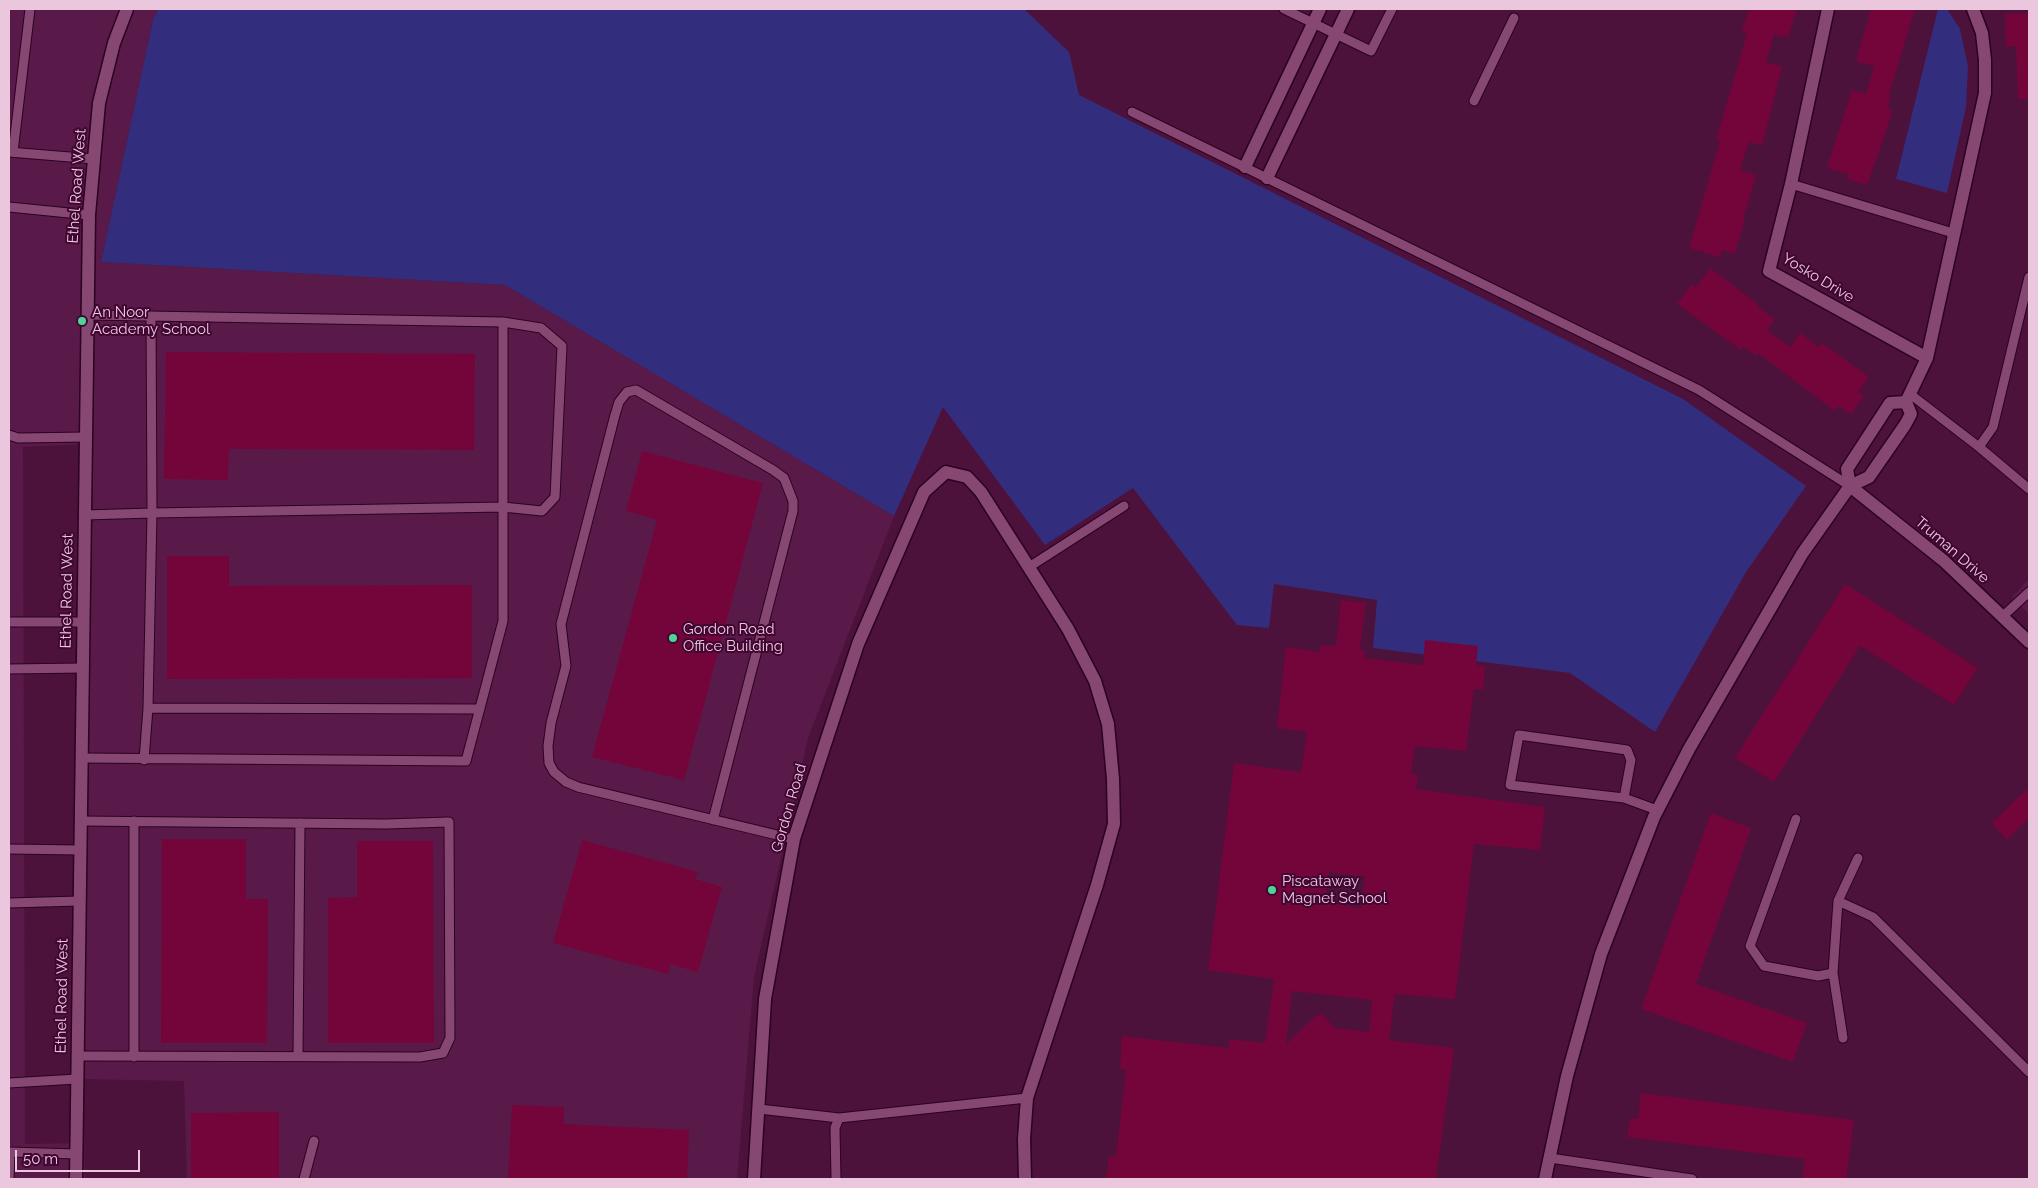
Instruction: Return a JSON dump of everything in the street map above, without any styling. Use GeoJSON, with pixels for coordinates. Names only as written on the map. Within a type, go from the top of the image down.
{"type":"FeatureCollection","features":[{"type":"Feature","properties":{"kind":"street","name":"Ethel Road West"},"geometry":{"type":"LineString","coordinates":[[76,1179],[89,215],[99,102],[114,43],[127,9]]}},
{"type":"Feature","properties":{"kind":"street"},"geometry":{"type":"LineString","coordinates":[[1245,167],[1320,9]]}},
{"type":"Feature","properties":{"kind":"street"},"geometry":{"type":"LineString","coordinates":[[1267,178],[1348,9]]}},
{"type":"Feature","properties":{"kind":"street","name":"Yosko Drive"},"geometry":{"type":"LineString","coordinates":[[1828,9],[1791,184],[1769,271],[1926,358]]}},
{"type":"Feature","properties":{"kind":"street"},"geometry":{"type":"LineString","coordinates":[[1545,1179],[1567,1076],[1601,954],[1658,810],[1689,749],[1802,554],[1850,486],[1869,477],[1911,414],[1908,398],[1926,358],[1952,234],[1985,93],[1985,60],[1982,33],[1973,9]]}},
{"type":"Feature","properties":{"kind":"street"},"geometry":{"type":"LineString","coordinates":[[1850,486],[1847,470],[1890,403],[1908,398]]}},
{"type":"Feature","properties":{"kind":"street","name":"Gordon Road"},"geometry":{"type":"LineString","coordinates":[[754,1179],[766,999],[794,839],[858,644],[924,492],[946,472],[967,477],[981,492],[1029,567]]}},
{"type":"Feature","properties":{"kind":"street","name":"Truman Drive"},"geometry":{"type":"LineString","coordinates":[[1850,486],[1944,561],[2029,642]]}},
{"type":"Feature","properties":{"kind":"street"},"geometry":{"type":"LineString","coordinates":[[1025,1179],[1024,1139],[1027,1098],[1114,824],[1113,779],[1108,724],[1095,681],[1068,629],[1029,567]]}},
{"type":"Feature","properties":{"kind":"lane"},"geometry":{"type":"LineString","coordinates":[[30,9],[11,152],[94,159]]}},
{"type":"Feature","properties":{"kind":"lane"},"geometry":{"type":"LineString","coordinates":[[1284,9],[1371,51],[1392,9]]}},
{"type":"Feature","properties":{"kind":"lane"},"geometry":{"type":"LineString","coordinates":[[1474,101],[1514,18]]}},
{"type":"Feature","properties":{"kind":"lane"},"geometry":{"type":"LineString","coordinates":[[1132,112],[1699,390],[1850,486]]}},
{"type":"Feature","properties":{"kind":"lane"},"geometry":{"type":"LineString","coordinates":[[1791,184],[1952,234]]}},
{"type":"Feature","properties":{"kind":"lane"},"geometry":{"type":"LineString","coordinates":[[9,207],[89,215]]}},
{"type":"Feature","properties":{"kind":"lane"},"geometry":{"type":"LineString","coordinates":[[1979,447],[1994,427],[2029,277]]}},
{"type":"Feature","properties":{"kind":"lane"},"geometry":{"type":"LineString","coordinates":[[2020,316],[2029,307]]}},
{"type":"Feature","properties":{"kind":"lane"},"geometry":{"type":"LineString","coordinates":[[85,515],[503,507],[542,511],[556,497],[562,346],[541,328],[503,322],[88,316]]}},
{"type":"Feature","properties":{"kind":"lane"},"geometry":{"type":"LineString","coordinates":[[144,760],[148,708],[152,513],[151,316]]}},
{"type":"Feature","properties":{"kind":"lane"},"geometry":{"type":"LineString","coordinates":[[81,758],[144,760],[466,761],[503,620],[503,322]]}},
{"type":"Feature","properties":{"kind":"lane"},"geometry":{"type":"LineString","coordinates":[[713,820],[793,511],[793,501],[784,478],[774,470],[636,390],[627,392],[619,402],[614,415],[561,624],[566,666],[551,723],[548,746],[549,763],[554,772],[566,782],[578,787],[713,820],[794,839]]}},
{"type":"Feature","properties":{"kind":"lane"},"geometry":{"type":"LineString","coordinates":[[1908,398],[1979,447],[2029,489]]}},
{"type":"Feature","properties":{"kind":"lane"},"geometry":{"type":"LineString","coordinates":[[9,435],[18,438],[86,437]]}},
{"type":"Feature","properties":{"kind":"lane"},"geometry":{"type":"LineString","coordinates":[[1029,567],[1124,506]]}},
{"type":"Feature","properties":{"kind":"lane"},"geometry":{"type":"LineString","coordinates":[[2002,617],[2029,592]]}},
{"type":"Feature","properties":{"kind":"lane"},"geometry":{"type":"LineString","coordinates":[[9,622],[83,622]]}},
{"type":"Feature","properties":{"kind":"lane"},"geometry":{"type":"LineString","coordinates":[[9,669],[82,668]]}},
{"type":"Feature","properties":{"kind":"lane"},"geometry":{"type":"LineString","coordinates":[[148,708],[480,709]]}},
{"type":"Feature","properties":{"kind":"lane"},"geometry":{"type":"LineString","coordinates":[[1624,798],[1631,760],[1627,750],[1519,735],[1510,785],[1624,798],[1658,810]]}},
{"type":"Feature","properties":{"kind":"lane"},"geometry":{"type":"LineString","coordinates":[[1796,819],[1750,946],[1764,966],[1818,976],[1834,973]]}},
{"type":"Feature","properties":{"kind":"lane"},"geometry":{"type":"LineString","coordinates":[[77,1056],[428,1057],[443,1053],[450,1038],[449,822],[80,821]]}},
{"type":"Feature","properties":{"kind":"lane"},"geometry":{"type":"LineString","coordinates":[[134,821],[134,1057]]}},
{"type":"Feature","properties":{"kind":"lane"},"geometry":{"type":"LineString","coordinates":[[298,1056],[300,823]]}},
{"type":"Feature","properties":{"kind":"lane"},"geometry":{"type":"LineString","coordinates":[[9,849],[80,850]]}},
{"type":"Feature","properties":{"kind":"lane"},"geometry":{"type":"LineString","coordinates":[[1843,1038],[1834,973],[1838,901],[1858,858]]}},
{"type":"Feature","properties":{"kind":"lane"},"geometry":{"type":"LineString","coordinates":[[9,903],[79,901]]}},
{"type":"Feature","properties":{"kind":"lane"},"geometry":{"type":"LineString","coordinates":[[1838,901],[1873,917],[2029,1072]]}},
{"type":"Feature","properties":{"kind":"lane"},"geometry":{"type":"LineString","coordinates":[[9,1083],[77,1078]]}},
{"type":"Feature","properties":{"kind":"lane"},"geometry":{"type":"LineString","coordinates":[[759,1109],[839,1118],[1027,1098]]}},
{"type":"Feature","properties":{"kind":"lane"},"geometry":{"type":"LineString","coordinates":[[836,1179],[835,1128],[839,1118]]}},
{"type":"Feature","properties":{"kind":"lane"},"geometry":{"type":"LineString","coordinates":[[304,1179],[314,1141]]}},
{"type":"Feature","properties":{"kind":"lane"},"geometry":{"type":"LineString","coordinates":[[10,1179],[10,1152],[76,1154]]}},
{"type":"Feature","properties":{"kind":"lane"},"geometry":{"type":"LineString","coordinates":[[1550,1158],[1661,1177],[1692,1179]]}},
{"type":"Feature","properties":{"kind":"shaded area"},"geometry":{"type":"Polygon","coordinates":[[[9,9],[158,9],[153,20],[101,262],[505,285],[894,516],[808,738],[754,977],[737,1179],[187,1179],[184,1081],[84,1079],[85,444],[23,447],[25,1144],[84,1143],[85,1179],[9,1179],[9,9]]]}},
{"type":"Feature","properties":{"kind":"shaded area"},"geometry":{"type":"Polygon","coordinates":[[[158,9],[1024,9],[1069,52],[1079,95],[1683,399],[1806,486],[1746,572],[1655,732],[1570,673],[1373,648],[1377,600],[1274,584],[1269,628],[1237,625],[1133,488],[1045,545],[943,407],[894,516],[505,285],[101,262],[153,20],[158,9]]]}},
{"type":"Feature","properties":{"kind":"shaded area"},"geometry":{"type":"Polygon","coordinates":[[[1938,9],[1947,9],[1960,29],[1968,66],[1966,107],[1947,193],[1896,179],[1938,9]]]}},
{"type":"Feature","properties":{"kind":"shaded area"},"geometry":{"type":"Polygon","coordinates":[[[2029,579],[2029,614],[2012,597],[2029,579]]]}},
{"type":"Feature","properties":{"kind":"building"},"geometry":{"type":"Polygon","coordinates":[[[1749,9],[1797,9],[1788,38],[1774,34],[1766,62],[1782,67],[1762,146],[1749,142],[1740,170],[1756,175],[1735,254],[1722,250],[1720,257],[1689,248],[1720,141],[1716,140],[1747,34],[1742,32],[1749,9]]]}},
{"type":"Feature","properties":{"kind":"building"},"geometry":{"type":"Polygon","coordinates":[[[1871,9],[1915,9],[1889,94],[1891,95],[1887,109],[1892,110],[1888,126],[1867,185],[1847,179],[1848,174],[1827,168],[1852,90],[1866,94],[1874,66],[1856,61],[1871,9]]]}},
{"type":"Feature","properties":{"kind":"building"},"geometry":{"type":"Polygon","coordinates":[[[2029,13],[2029,99],[2018,99],[2016,46],[2006,47],[2005,14],[2029,13]]]}},
{"type":"Feature","properties":{"kind":"building"},"geometry":{"type":"Polygon","coordinates":[[[1710,268],[1775,319],[1767,330],[1790,347],[1800,333],[1819,347],[1822,343],[1869,377],[1858,392],[1864,396],[1851,414],[1839,406],[1835,411],[1758,353],[1756,356],[1743,346],[1741,350],[1677,304],[1692,284],[1696,287],[1710,268]]]}},
{"type":"Feature","properties":{"kind":"building"},"geometry":{"type":"Polygon","coordinates":[[[166,352],[475,354],[474,450],[229,449],[228,480],[164,479],[166,352]]]}},
{"type":"Feature","properties":{"kind":"building","name":"Gordon Road Office Building"},"geometry":{"type":"Polygon","coordinates":[[[642,451],[763,483],[684,780],[592,757],[657,520],[626,511],[642,451]]]}},
{"type":"Feature","properties":{"kind":"building"},"geometry":{"type":"Polygon","coordinates":[[[167,556],[229,556],[229,586],[472,585],[472,678],[167,679],[167,556]]]}},
{"type":"Feature","properties":{"kind":"building"},"geometry":{"type":"Polygon","coordinates":[[[1845,584],[1978,668],[1954,705],[1860,646],[1774,782],[1735,758],[1845,584]]]}},
{"type":"Feature","properties":{"kind":"building","name":"Piscataway Magnet School"},"geometry":{"type":"Polygon","coordinates":[[[1341,600],[1366,603],[1360,649],[1365,651],[1364,658],[1423,665],[1425,640],[1478,646],[1476,665],[1485,667],[1483,690],[1474,689],[1466,751],[1415,746],[1411,773],[1418,775],[1416,789],[1545,807],[1540,850],[1474,844],[1455,999],[1395,994],[1389,1040],[1454,1048],[1436,1179],[1106,1179],[1109,1156],[1116,1157],[1126,1069],[1120,1069],[1122,1036],[1229,1048],[1229,1039],[1265,1043],[1274,979],[1208,970],[1234,763],[1301,772],[1307,732],[1277,728],[1286,647],[1320,652],[1321,645],[1336,646],[1341,600]],[[1329,872],[1325,902],[1361,908],[1365,877],[1329,872]],[[1292,991],[1286,1045],[1314,1017],[1322,1014],[1335,1028],[1369,1032],[1372,1000],[1292,991]]]}},
{"type":"Feature","properties":{"kind":"building"},"geometry":{"type":"Polygon","coordinates":[[[2029,787],[2029,818],[2007,840],[1992,823],[2029,787]]]}},
{"type":"Feature","properties":{"kind":"building"},"geometry":{"type":"Polygon","coordinates":[[[1711,813],[1751,828],[1696,984],[1807,1023],[1793,1062],[1641,1009],[1711,813]]]}},
{"type":"Feature","properties":{"kind":"building"},"geometry":{"type":"Polygon","coordinates":[[[162,839],[246,839],[246,899],[268,899],[267,1043],[161,1043],[162,839]]]}},
{"type":"Feature","properties":{"kind":"building"},"geometry":{"type":"Polygon","coordinates":[[[582,840],[698,872],[695,879],[722,887],[698,972],[670,964],[668,974],[553,943],[582,840]]]}},
{"type":"Feature","properties":{"kind":"building"},"geometry":{"type":"Polygon","coordinates":[[[357,841],[433,841],[434,1043],[328,1043],[328,898],[357,897],[357,841]]]}},
{"type":"Feature","properties":{"kind":"building"},"geometry":{"type":"Polygon","coordinates":[[[1641,1093],[1854,1120],[1846,1179],[1802,1179],[1805,1159],[1627,1137],[1630,1118],[1638,1119],[1641,1093]]]}},
{"type":"Feature","properties":{"kind":"building"},"geometry":{"type":"Polygon","coordinates":[[[512,1105],[564,1107],[564,1124],[689,1130],[687,1179],[508,1179],[512,1105]]]}},
{"type":"Feature","properties":{"kind":"building"},"geometry":{"type":"Polygon","coordinates":[[[279,1112],[279,1179],[191,1179],[191,1113],[279,1112]]]}},
{"type":"Feature","properties":{"kind":"place","name":"An Noor Academy School"},"geometry":{"type":"Point","coordinates":[82,321]}},
{"type":"Feature","properties":{"kind":"place","name":"Gordon Road Office Building"},"geometry":{"type":"Point","coordinates":[673,638]}},
{"type":"Feature","properties":{"kind":"place","name":"Piscataway Magnet School"},"geometry":{"type":"Point","coordinates":[1272,890]}}]}
